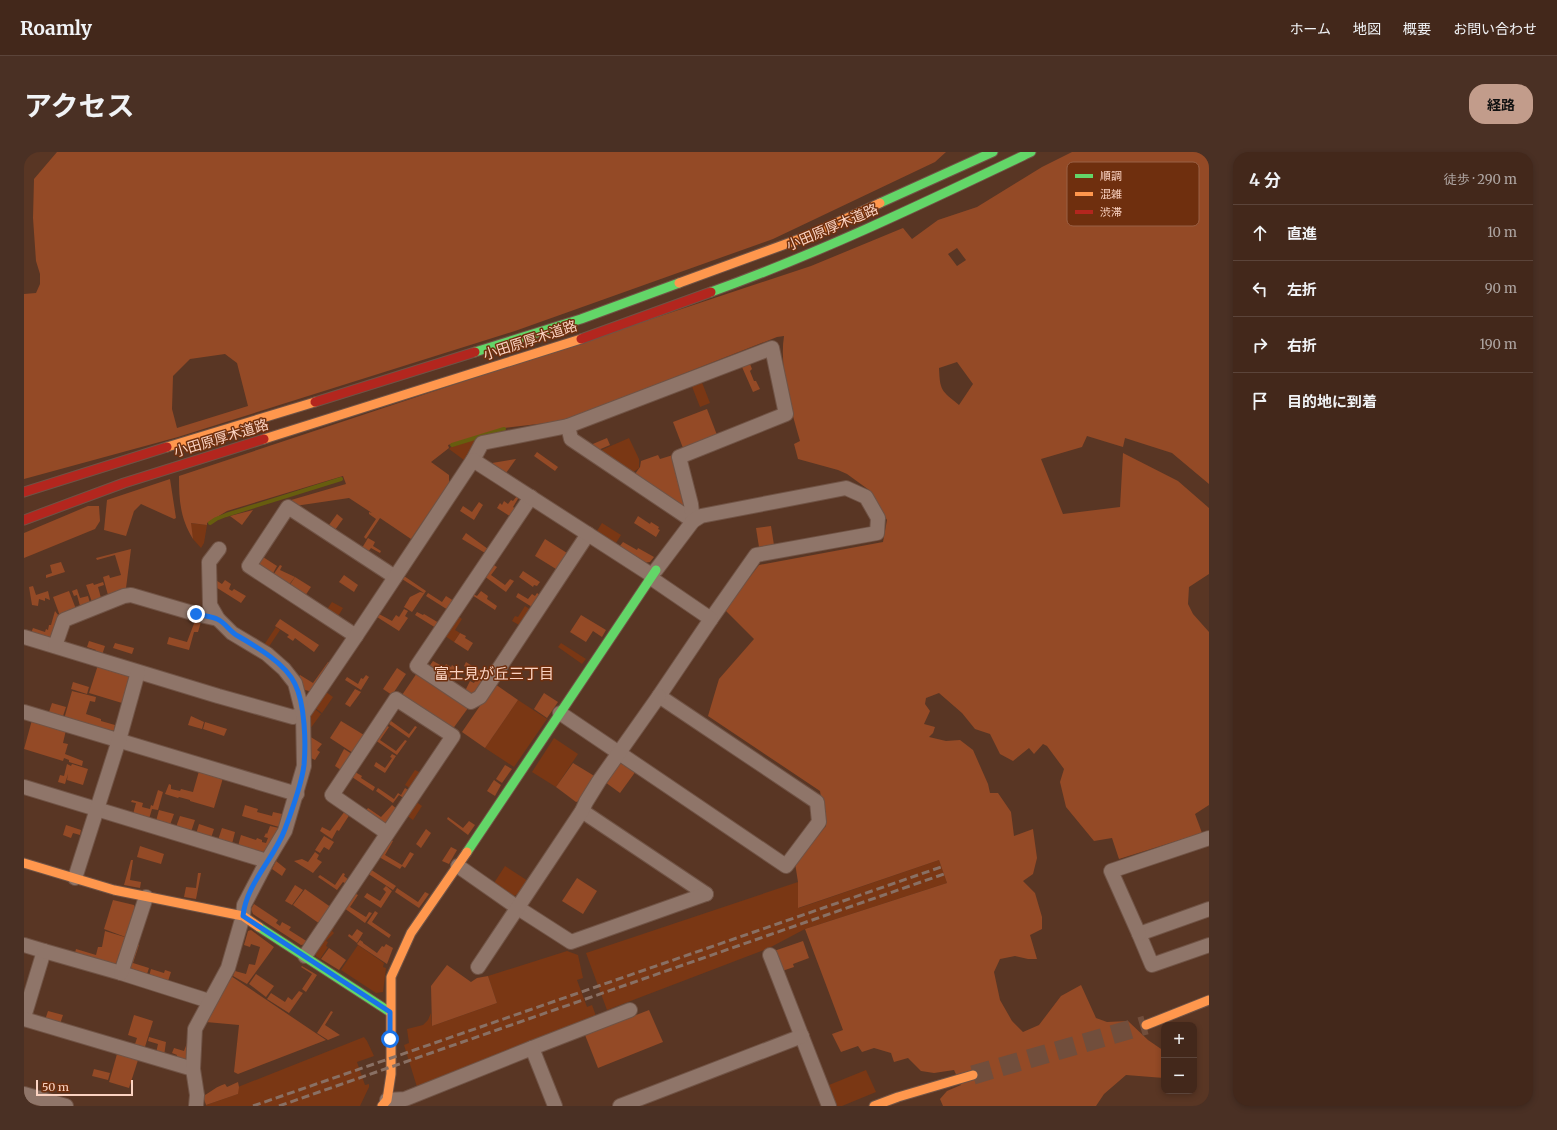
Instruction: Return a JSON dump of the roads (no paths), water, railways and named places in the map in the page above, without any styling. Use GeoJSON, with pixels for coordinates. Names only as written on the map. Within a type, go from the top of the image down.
{"type":"FeatureCollection","features":[{"type":"Feature","properties":{"kind":"main road","name":"小田原厚木道路"},"geometry":{"type":"LineString","coordinates":[[24,492],[581,319],[805,237],[982,158],[992,152]]}},
{"type":"Feature","properties":{"kind":"main road","name":"小田原厚木道路"},"geometry":{"type":"LineString","coordinates":[[24,520],[124,483],[567,344],[750,278],[913,208],[1031,152]]}},
{"type":"Feature","properties":{"kind":"main road"},"geometry":{"type":"LineString","coordinates":[[384,1103],[391,1074],[391,977],[411,933],[458,866],[653,575]]}},
{"type":"Feature","properties":{"kind":"main road"},"geometry":{"type":"LineString","coordinates":[[24,863],[114,890],[243,916],[390,1012]]}},
{"type":"Feature","properties":{"kind":"main road"},"geometry":{"type":"LineString","coordinates":[[1146,1025],[1209,1000]]}},
{"type":"Feature","properties":{"kind":"main road"},"geometry":{"type":"LineString","coordinates":[[874,1106],[900,1101],[973,1075]]}},
{"type":"Feature","properties":{"kind":"street"},"geometry":{"type":"LineString","coordinates":[[24,637],[293,717],[303,714],[473,460],[482,443],[568,426],[772,348],[786,414],[679,457],[691,504],[693,521]]}},
{"type":"Feature","properties":{"kind":"street"},"geometry":{"type":"LineString","coordinates":[[568,426],[571,439],[693,521]]}},
{"type":"Feature","properties":{"kind":"street"},"geometry":{"type":"LineString","coordinates":[[473,460],[653,575],[711,619]]}},
{"type":"Feature","properties":{"kind":"street"},"geometry":{"type":"LineString","coordinates":[[478,967],[582,811],[586,802],[756,555],[877,533],[878,518],[866,497],[846,488],[702,516],[693,521],[653,575]]}},
{"type":"Feature","properties":{"kind":"street"},"geometry":{"type":"LineString","coordinates":[[531,498],[417,666],[471,702],[480,697],[588,534]]}},
{"type":"Feature","properties":{"kind":"street"},"geometry":{"type":"LineString","coordinates":[[356,636],[249,566],[288,507],[395,577]]}},
{"type":"Feature","properties":{"kind":"street"},"geometry":{"type":"LineString","coordinates":[[196,1106],[197,1095],[193,1069],[194,1032],[228,968],[243,916],[244,905],[267,861],[285,831],[304,766],[303,714],[295,683],[284,669],[268,654],[232,633],[218,619],[210,605],[209,562],[219,549]]}},
{"type":"Feature","properties":{"kind":"street"},"geometry":{"type":"LineString","coordinates":[[56,646],[64,620],[124,596],[131,595],[218,619]]}},
{"type":"Feature","properties":{"kind":"street"},"geometry":{"type":"LineString","coordinates":[[75,878],[119,740],[138,672]]}},
{"type":"Feature","properties":{"kind":"street"},"geometry":{"type":"LineString","coordinates":[[560,713],[786,866],[819,822],[816,802],[659,696]]}},
{"type":"Feature","properties":{"kind":"street"},"geometry":{"type":"LineString","coordinates":[[305,956],[453,736],[396,699],[332,795],[387,833]]}},
{"type":"Feature","properties":{"kind":"street"},"geometry":{"type":"LineString","coordinates":[[24,712],[296,794]]}},
{"type":"Feature","properties":{"kind":"street"},"geometry":{"type":"LineString","coordinates":[[24,787],[267,861]]}},
{"type":"Feature","properties":{"kind":"street"},"geometry":{"type":"LineString","coordinates":[[458,866],[518,908],[571,942],[706,894],[582,811]]}},
{"type":"Feature","properties":{"kind":"street"},"geometry":{"type":"LineString","coordinates":[[1209,838],[1111,871],[1152,966],[1209,945]]}},
{"type":"Feature","properties":{"kind":"street"},"geometry":{"type":"LineString","coordinates":[[121,973],[146,897]]}},
{"type":"Feature","properties":{"kind":"street"},"geometry":{"type":"LineString","coordinates":[[1139,934],[1209,909]]}},
{"type":"Feature","properties":{"kind":"street"},"geometry":{"type":"LineString","coordinates":[[24,945],[210,1000]]}},
{"type":"Feature","properties":{"kind":"street"},"geometry":{"type":"LineString","coordinates":[[44,951],[24,1018],[193,1069]]}},
{"type":"Feature","properties":{"kind":"street"},"geometry":{"type":"LineString","coordinates":[[770,955],[829,1106]]}},
{"type":"Feature","properties":{"kind":"street"},"geometry":{"type":"LineString","coordinates":[[384,1103],[405,1099],[630,1010]]}},
{"type":"Feature","properties":{"kind":"street"},"geometry":{"type":"LineString","coordinates":[[620,1106],[802,1036]]}},
{"type":"Feature","properties":{"kind":"street"},"geometry":{"type":"LineString","coordinates":[[532,1048],[555,1106]]}},
{"type":"Feature","properties":{"kind":"street"},"geometry":{"type":"LineString","coordinates":[[24,1094],[66,1106]]}},
{"type":"Feature","properties":{"kind":"waterway"},"geometry":{"type":"LineString","coordinates":[[452,445],[504,429]]}},
{"type":"Feature","properties":{"kind":"waterway"},"geometry":{"type":"LineString","coordinates":[[210,523],[226,515],[341,479]]}},
{"type":"Feature","properties":{"kind":"tunnel"},"geometry":{"type":"LineString","coordinates":[[973,1075],[1146,1025]]}},
{"type":"Feature","properties":{"kind":"railway"},"geometry":{"type":"LineString","coordinates":[[253,1106],[941,867]]}},
{"type":"Feature","properties":{"kind":"railway"},"geometry":{"type":"LineString","coordinates":[[279,1106],[944,874]]}},
{"type":"Feature","properties":{"kind":"district","name":"富士見が丘三丁目"},"geometry":{"type":"Point","coordinates":[494,674]}}]}
